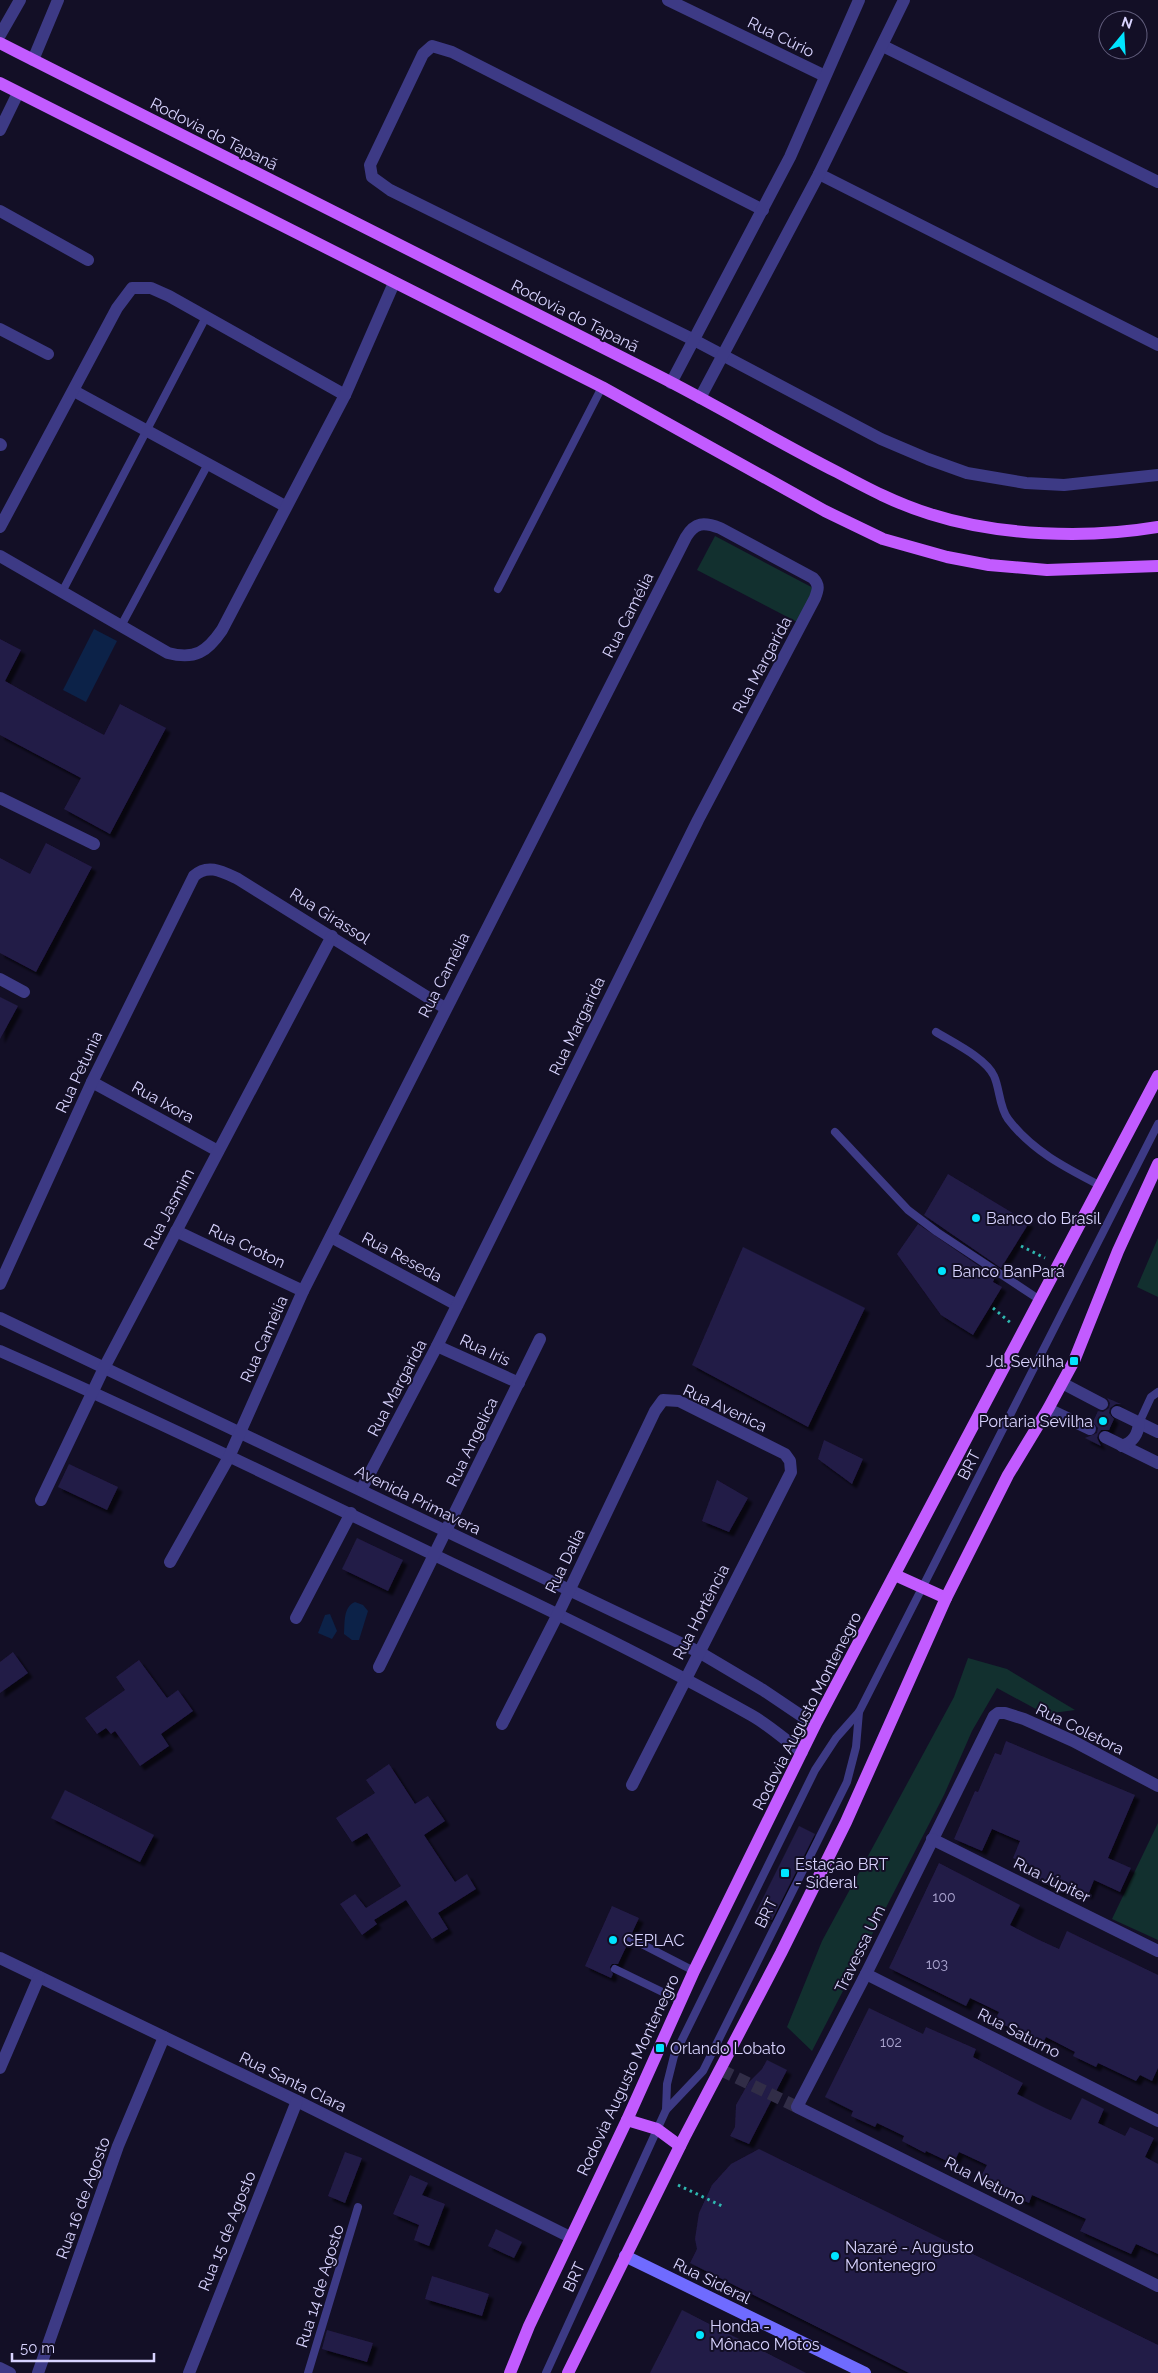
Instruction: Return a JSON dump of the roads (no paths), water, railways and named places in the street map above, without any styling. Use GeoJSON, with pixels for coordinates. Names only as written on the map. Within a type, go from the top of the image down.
{"type":"FeatureCollection","features":[{"type":"Feature","properties":{"kind":"main road","name":"Rodovia do Tapanã"},"geometry":{"type":"LineString","coordinates":[[0,42],[671,383],[875,492],[906,506],[934,516],[987,527],[1071,535],[1132,532],[1158,527]]}},
{"type":"Feature","properties":{"kind":"main road"},"geometry":{"type":"LineString","coordinates":[[0,83],[602,388],[826,511],[883,539],[947,557],[998,566],[1047,570],[1158,566]]}},
{"type":"Feature","properties":{"kind":"main road","name":"Rodovia Augusto Montenegro"},"geometry":{"type":"LineString","coordinates":[[510,2373],[529,2326],[627,2120],[694,1972],[815,1725],[1021,1332],[1059,1265],[1158,1076]]}},
{"type":"Feature","properties":{"kind":"main road"},"geometry":{"type":"LineString","coordinates":[[568,2373],[680,2146],[781,1953],[846,1822],[946,1598],[1008,1475],[1048,1409],[1074,1361],[1118,1251],[1158,1164]]}},
{"type":"Feature","properties":{"kind":"main road"},"geometry":{"type":"LineString","coordinates":[[895,1575],[946,1598]]}},
{"type":"Feature","properties":{"kind":"main road"},"geometry":{"type":"LineString","coordinates":[[627,2120],[657,2129],[680,2146]]}},
{"type":"Feature","properties":{"kind":"main road","name":"Rua Sideral"},"geometry":{"type":"LineString","coordinates":[[626,2256],[865,2373]]}},
{"type":"Feature","properties":{"kind":"street"},"geometry":{"type":"LineString","coordinates":[[0,35],[20,0]]}},
{"type":"Feature","properties":{"kind":"street"},"geometry":{"type":"LineString","coordinates":[[33,60],[58,0]]}},
{"type":"Feature","properties":{"kind":"street","name":"Rua Cúrio"},"geometry":{"type":"LineString","coordinates":[[668,0],[825,76]]}},
{"type":"Feature","properties":{"kind":"street"},"geometry":{"type":"LineString","coordinates":[[671,383],[764,210],[859,0]]}},
{"type":"Feature","properties":{"kind":"street"},"geometry":{"type":"LineString","coordinates":[[700,398],[819,174],[904,0]]}},
{"type":"Feature","properties":{"kind":"street"},"geometry":{"type":"LineString","coordinates":[[764,210],[452,52],[432,46],[423,54],[372,157],[369,171],[372,177],[399,194],[722,354],[881,439],[967,473],[999,480],[1064,484],[1158,475]]}},
{"type":"Feature","properties":{"kind":"street"},"geometry":{"type":"LineString","coordinates":[[883,46],[1158,182]]}},
{"type":"Feature","properties":{"kind":"street"},"geometry":{"type":"LineString","coordinates":[[0,130],[18,93]]}},
{"type":"Feature","properties":{"kind":"street"},"geometry":{"type":"LineString","coordinates":[[819,174],[1158,345]]}},
{"type":"Feature","properties":{"kind":"street"},"geometry":{"type":"LineString","coordinates":[[0,212],[88,260]]}},
{"type":"Feature","properties":{"kind":"street"},"geometry":{"type":"LineString","coordinates":[[0,556],[168,654],[192,656],[207,649],[222,630],[285,506],[345,395],[394,283]]}},
{"type":"Feature","properties":{"kind":"street"},"geometry":{"type":"LineString","coordinates":[[0,527],[117,308],[132,288],[151,288],[345,395]]}},
{"type":"Feature","properties":{"kind":"street"},"geometry":{"type":"LineString","coordinates":[[0,329],[48,354]]}},
{"type":"Feature","properties":{"kind":"street"},"geometry":{"type":"LineString","coordinates":[[74,391],[285,506]]}},
{"type":"Feature","properties":{"kind":"street","name":"Rua Camélia"},"geometry":{"type":"LineString","coordinates":[[170,1562],[241,1434],[303,1290],[445,1008],[693,527],[707,523],[720,528],[813,578]]}},
{"type":"Feature","properties":{"kind":"street","name":"Rua Margarida"},"geometry":{"type":"LineString","coordinates":[[361,1490],[458,1305],[698,820],[809,612],[818,589],[817,582],[813,578]]}},
{"type":"Feature","properties":{"kind":"street"},"geometry":{"type":"LineString","coordinates":[[0,798],[94,844]]}},
{"type":"Feature","properties":{"kind":"street","name":"Rua Girassol"},"geometry":{"type":"LineString","coordinates":[[194,876],[204,869],[224,872],[238,879],[445,1008]]}},
{"type":"Feature","properties":{"kind":"street","name":"Rua Petunia"},"geometry":{"type":"LineString","coordinates":[[2,1276],[92,1082],[194,876]]}},
{"type":"Feature","properties":{"kind":"street","name":"Rua Jasmim"},"geometry":{"type":"LineString","coordinates":[[41,1500],[104,1368],[332,936]]}},
{"type":"Feature","properties":{"kind":"street"},"geometry":{"type":"LineString","coordinates":[[0,979],[24,992]]}},
{"type":"Feature","properties":{"kind":"street","name":"Rua Ixora"},"geometry":{"type":"LineString","coordinates":[[92,1082],[218,1152]]}},
{"type":"Feature","properties":{"kind":"street","name":"Rua Croton"},"geometry":{"type":"LineString","coordinates":[[176,1231],[303,1290]]}},
{"type":"Feature","properties":{"kind":"street","name":"Rua Reseda"},"geometry":{"type":"LineString","coordinates":[[330,1237],[458,1305]]}},
{"type":"Feature","properties":{"kind":"street","name":"Avenida Primavera"},"geometry":{"type":"LineString","coordinates":[[0,1318],[699,1652],[763,1690],[815,1725]]}},
{"type":"Feature","properties":{"kind":"street","name":"Rua Angelica"},"geometry":{"type":"LineString","coordinates":[[379,1667],[540,1339]]}},
{"type":"Feature","properties":{"kind":"street","name":"Rua Iris"},"geometry":{"type":"LineString","coordinates":[[437,1346],[519,1383]]}},
{"type":"Feature","properties":{"kind":"street"},"geometry":{"type":"LineString","coordinates":[[0,1352],[93,1393],[351,1513],[558,1614],[750,1714],[802,1752]]}},
{"type":"Feature","properties":{"kind":"street"},"geometry":{"type":"LineString","coordinates":[[1062,1383],[1102,1404]]}},
{"type":"Feature","properties":{"kind":"street","name":"Rua Avenica"},"geometry":{"type":"LineString","coordinates":[[655,1411],[663,1400],[679,1401],[785,1454]]}},
{"type":"Feature","properties":{"kind":"street"},"geometry":{"type":"LineString","coordinates":[[1048,1409],[1090,1429]]}},
{"type":"Feature","properties":{"kind":"street","name":"Rua Dalia"},"geometry":{"type":"LineString","coordinates":[[502,1724],[558,1614],[655,1411]]}},
{"type":"Feature","properties":{"kind":"street"},"geometry":{"type":"LineString","coordinates":[[1117,1412],[1158,1432]]}},
{"type":"Feature","properties":{"kind":"street"},"geometry":{"type":"LineString","coordinates":[[1122,1446],[1131,1442],[1138,1431],[1139,1422]]}},
{"type":"Feature","properties":{"kind":"street"},"geometry":{"type":"LineString","coordinates":[[1105,1437],[1158,1463]]}},
{"type":"Feature","properties":{"kind":"street","name":"Rua Hortência"},"geometry":{"type":"LineString","coordinates":[[632,1785],[791,1472],[790,1461],[785,1454]]}},
{"type":"Feature","properties":{"kind":"street"},"geometry":{"type":"LineString","coordinates":[[296,1618],[351,1513]]}},
{"type":"Feature","properties":{"kind":"street","name":"Rua Coletora"},"geometry":{"type":"LineString","coordinates":[[990,1723],[998,1713],[1005,1713],[1024,1719],[1073,1741],[1158,1786]]}},
{"type":"Feature","properties":{"kind":"street","name":"Travessa Um"},"geometry":{"type":"LineString","coordinates":[[797,2107],[866,1974],[990,1723]]}},
{"type":"Feature","properties":{"kind":"street","name":"Rua Júpiter"},"geometry":{"type":"LineString","coordinates":[[932,1839],[1158,1951]]}},
{"type":"Feature","properties":{"kind":"street","name":"Rua Santa Clara"},"geometry":{"type":"LineString","coordinates":[[0,1958],[296,2101],[570,2237]]}},
{"type":"Feature","properties":{"kind":"street","name":"Rua Saturno"},"geometry":{"type":"LineString","coordinates":[[866,1974],[1158,2122]]}},
{"type":"Feature","properties":{"kind":"street"},"geometry":{"type":"LineString","coordinates":[[0,2068],[39,1977]]}},
{"type":"Feature","properties":{"kind":"street","name":"Rua 16 de Agosto"},"geometry":{"type":"LineString","coordinates":[[38,2373],[118,2146],[164,2037]]}},
{"type":"Feature","properties":{"kind":"street","name":"Rua 15 de Agosto"},"geometry":{"type":"LineString","coordinates":[[188,2373],[296,2101]]}},
{"type":"Feature","properties":{"kind":"street","name":"Rua Netuno"},"geometry":{"type":"LineString","coordinates":[[797,2107],[1158,2286]]}},
{"type":"Feature","properties":{"kind":"street"},"geometry":{"type":"LineString","coordinates":[[0,2368],[10,2373]]}},
{"type":"Feature","properties":{"kind":"lane"},"geometry":{"type":"LineString","coordinates":[[62,592],[206,317]]}},
{"type":"Feature","properties":{"kind":"lane"},"geometry":{"type":"LineString","coordinates":[[498,588],[602,388]]}},
{"type":"Feature","properties":{"kind":"lane"},"geometry":{"type":"LineString","coordinates":[[120,626],[208,464]]}},
{"type":"Feature","properties":{"kind":"lane"},"geometry":{"type":"LineString","coordinates":[[936,1032],[981,1060],[994,1074],[1006,1117],[1022,1136],[1057,1163],[1101,1186]]}},
{"type":"Feature","properties":{"kind":"lane","name":"BRT"},"geometry":{"type":"LineString","coordinates":[[666,2110],[667,2084],[674,2056],[814,1770],[836,1738],[859,1712],[1158,1124]]}},
{"type":"Feature","properties":{"kind":"lane"},"geometry":{"type":"LineString","coordinates":[[835,1132],[908,1210],[937,1232],[1040,1300]]}},
{"type":"Feature","properties":{"kind":"lane"},"geometry":{"type":"LineString","coordinates":[[1139,1422],[1151,1397],[1158,1392]]}},
{"type":"Feature","properties":{"kind":"lane","name":"BRT"},"geometry":{"type":"LineString","coordinates":[[546,2373],[666,2110],[703,2071],[847,1782],[856,1747],[859,1712]]}},
{"type":"Feature","properties":{"kind":"lane"},"geometry":{"type":"LineString","coordinates":[[630,1938],[694,1972]]}},
{"type":"Feature","properties":{"kind":"lane"},"geometry":{"type":"LineString","coordinates":[[615,1969],[681,2001]]}},
{"type":"Feature","properties":{"kind":"lane","name":"Rua 14 de Agosto"},"geometry":{"type":"LineString","coordinates":[[308,2373],[358,2207]]}},
{"type":"Feature","properties":{"kind":"water"},"geometry":{"type":"Polygon","coordinates":[[[94,629],[117,641],[86,702],[63,690],[94,629]]]}},
{"type":"Feature","properties":{"kind":"water"},"geometry":{"type":"Polygon","coordinates":[[[355,1602],[363,1605],[368,1611],[359,1640],[352,1640],[344,1634],[348,1607],[355,1602]]]}},
{"type":"Feature","properties":{"kind":"water"},"geometry":{"type":"Polygon","coordinates":[[[330,1614],[337,1631],[332,1639],[318,1633],[325,1615],[330,1614]]]}},
{"type":"Feature","properties":{"kind":"tunnel"},"geometry":{"type":"LineString","coordinates":[[721,2070],[797,2107]]}},
{"type":"Feature","properties":{"kind":"place","name":"Banco do Brasil"},"geometry":{"type":"Point","coordinates":[976,1218]}},
{"type":"Feature","properties":{"kind":"place","name":"Banco BanPará"},"geometry":{"type":"Point","coordinates":[942,1271]}},
{"type":"Feature","properties":{"kind":"place","name":"Jd. Sevilha"},"geometry":{"type":"Point","coordinates":[1074,1361]}},
{"type":"Feature","properties":{"kind":"place","name":"Portaria Sevilha"},"geometry":{"type":"Point","coordinates":[1103,1421]}},
{"type":"Feature","properties":{"kind":"place","name":"Estação BRT - Sideral"},"geometry":{"type":"Point","coordinates":[785,1873]}},
{"type":"Feature","properties":{"kind":"place","name":"CEPLAC"},"geometry":{"type":"Point","coordinates":[613,1940]}},
{"type":"Feature","properties":{"kind":"place","name":"Orlando Lobato"},"geometry":{"type":"Point","coordinates":[660,2048]}},
{"type":"Feature","properties":{"kind":"place","name":"Nazaré - Augusto Montenegro"},"geometry":{"type":"Point","coordinates":[835,2256]}},
{"type":"Feature","properties":{"kind":"place","name":"Honda - Mônaco Motos"},"geometry":{"type":"Point","coordinates":[700,2335]}}]}
